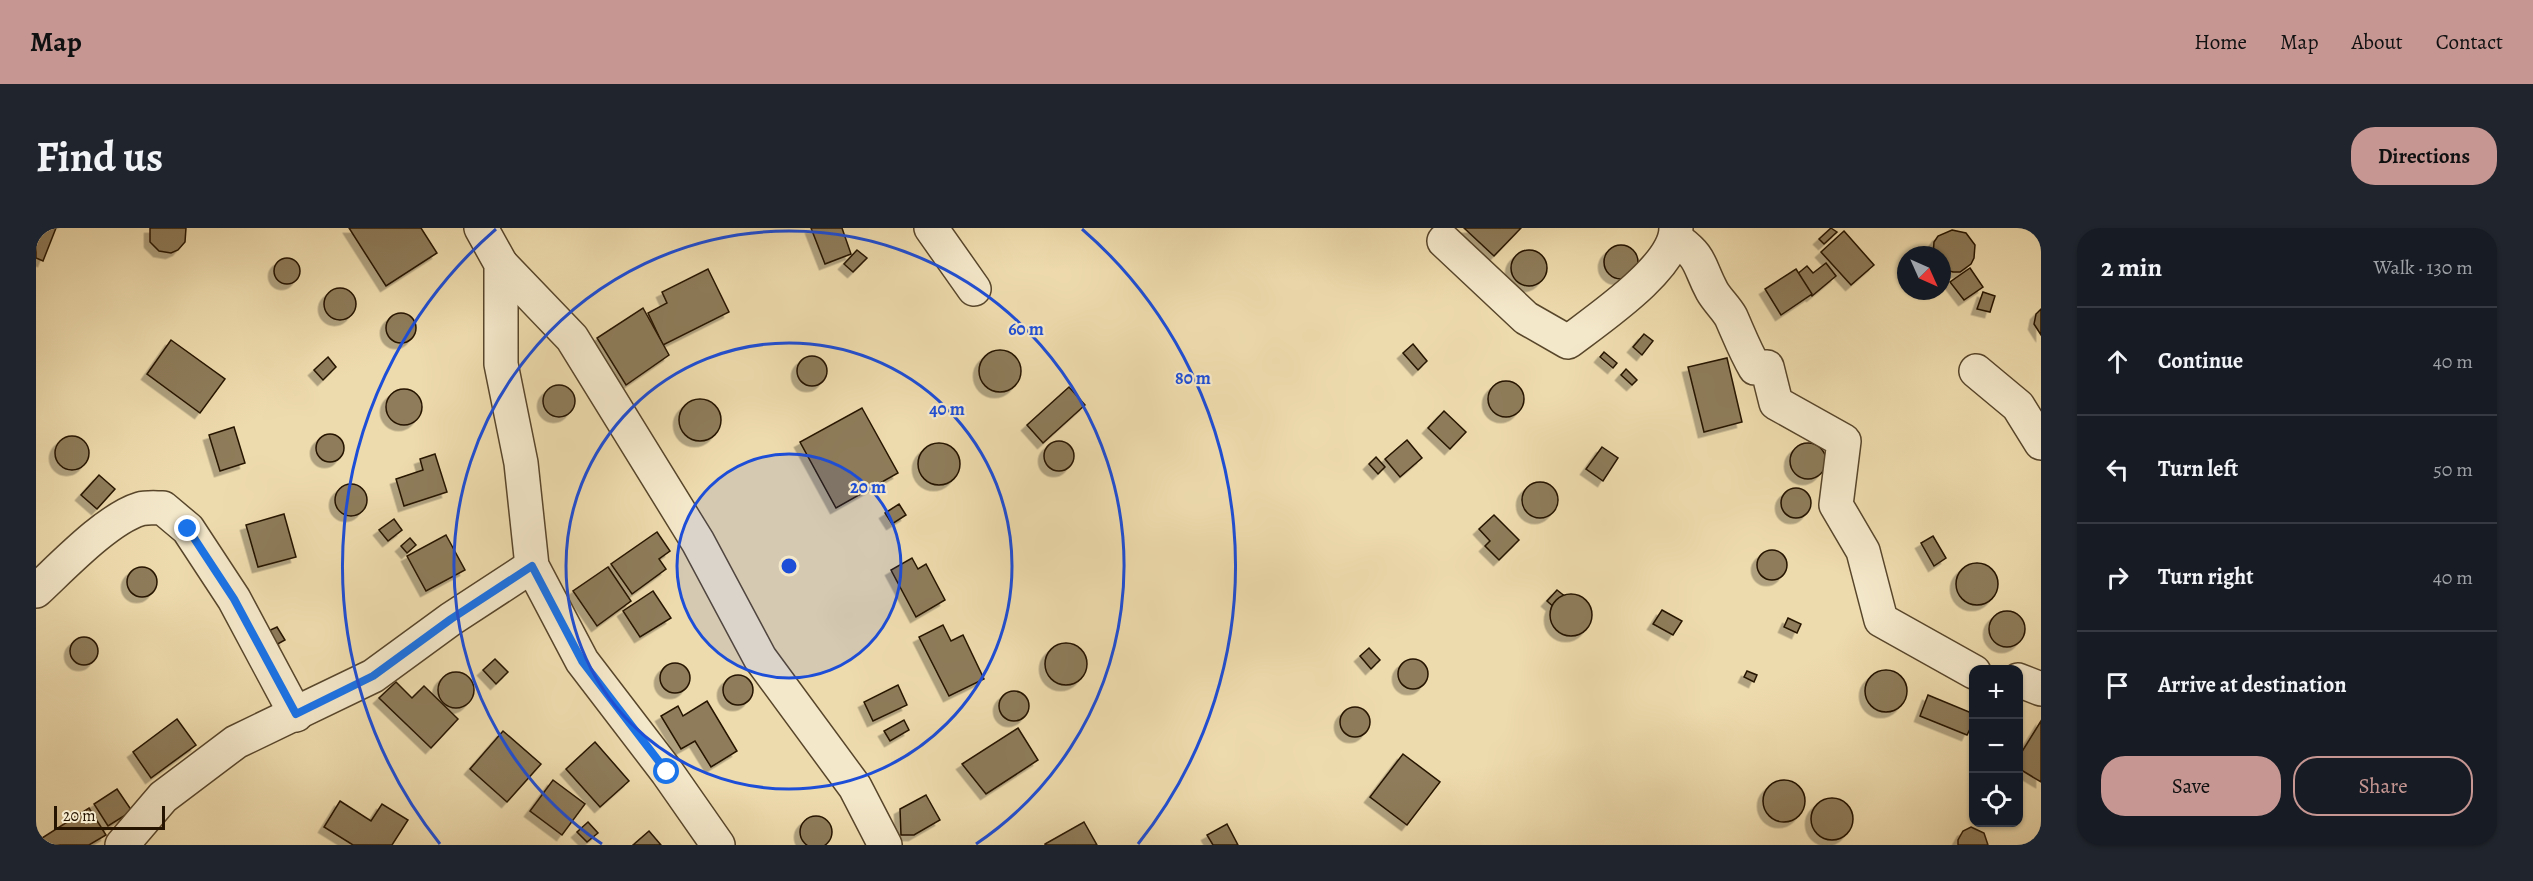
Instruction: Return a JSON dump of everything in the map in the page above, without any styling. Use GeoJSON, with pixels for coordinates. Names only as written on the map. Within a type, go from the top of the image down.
{"type":"FeatureCollection","features":[{"type":"Feature","properties":{"kind":"street"},"geometry":{"type":"LineString","coordinates":[[481,228],[501,264],[572,338],[698,542],[760,658],[855,787],[885,845]]}},
{"type":"Feature","properties":{"kind":"street"},"geometry":{"type":"LineString","coordinates":[[931,228],[974,289]]}},
{"type":"Feature","properties":{"kind":"street"},"geometry":{"type":"LineString","coordinates":[[1444,241],[1526,318],[1568,342],[1636,288],[1666,258],[1676,234],[1693,250],[1703,266],[1712,291],[1731,316],[1742,347],[1755,368],[1767,367],[1776,403],[1844,441],[1836,505],[1863,551],[1881,620],[1969,669]]}},
{"type":"Feature","properties":{"kind":"street"},"geometry":{"type":"LineString","coordinates":[[501,264],[501,364],[521,463],[532,566],[582,661],[667,772],[718,845]]}},
{"type":"Feature","properties":{"kind":"street"},"geometry":{"type":"LineString","coordinates":[[1976,371],[2018,406],[2041,443]]}},
{"type":"Feature","properties":{"kind":"street"},"geometry":{"type":"LineString","coordinates":[[36,591],[81,549],[117,522],[140,509],[163,508],[188,529],[234,599],[296,714]]}},
{"type":"Feature","properties":{"kind":"street"},"geometry":{"type":"LineString","coordinates":[[122,845],[163,797],[236,742],[373,676],[451,619],[532,566]]}},
{"type":"Feature","properties":{"kind":"street"},"geometry":{"type":"LineString","coordinates":[[2023,682],[2041,689]]}},
{"type":"Feature","properties":{"kind":"building"},"geometry":{"type":"Polygon","coordinates":[[[36,228],[56,228],[43,261],[36,258],[36,228]]]}},
{"type":"Feature","properties":{"kind":"building"},"geometry":{"type":"Polygon","coordinates":[[[150,228],[186,228],[185,242],[178,250],[171,253],[159,251],[150,242],[150,228]]]}},
{"type":"Feature","properties":{"kind":"building"},"geometry":{"type":"Polygon","coordinates":[[[349,228],[421,228],[437,253],[386,286],[349,228]]]}},
{"type":"Feature","properties":{"kind":"building"},"geometry":{"type":"Polygon","coordinates":[[[811,228],[842,228],[851,254],[825,264],[811,228]]]}},
{"type":"Feature","properties":{"kind":"building"},"geometry":{"type":"Polygon","coordinates":[[[1464,228],[1521,228],[1494,256],[1464,228]]]}},
{"type":"Feature","properties":{"kind":"building"},"geometry":{"type":"Polygon","coordinates":[[[1831,228],[1837,232],[1824,244],[1819,239],[1831,228]]]}},
{"type":"Feature","properties":{"kind":"building"},"geometry":{"type":"Polygon","coordinates":[[[1952,230],[1966,233],[1975,245],[1971,264],[1960,272],[1951,271],[1951,246],[1934,246],[1938,236],[1952,230]]]}},
{"type":"Feature","properties":{"kind":"building"},"geometry":{"type":"Polygon","coordinates":[[[1844,231],[1874,265],[1851,285],[1821,252],[1844,231]]]}},
{"type":"Feature","properties":{"kind":"building"},"geometry":{"type":"Polygon","coordinates":[[[1621,245],[1633,250],[1638,262],[1633,274],[1621,279],[1609,274],[1604,262],[1609,250],[1621,245]]]}},
{"type":"Feature","properties":{"kind":"building"},"geometry":{"type":"Polygon","coordinates":[[[857,250],[867,258],[853,272],[844,264],[857,250]]]}},
{"type":"Feature","properties":{"kind":"building"},"geometry":{"type":"Polygon","coordinates":[[[1529,250],[1542,255],[1547,268],[1542,281],[1529,286],[1516,281],[1511,268],[1516,255],[1529,250]]]}},
{"type":"Feature","properties":{"kind":"building"},"geometry":{"type":"Polygon","coordinates":[[[287,258],[296,262],[300,271],[296,280],[287,284],[278,280],[274,271],[278,262],[287,258]]]}},
{"type":"Feature","properties":{"kind":"building"},"geometry":{"type":"Polygon","coordinates":[[[1826,263],[1836,276],[1812,296],[1796,275],[1807,266],[1813,273],[1826,263]]]}},
{"type":"Feature","properties":{"kind":"building"},"geometry":{"type":"Polygon","coordinates":[[[1970,268],[1983,287],[1964,300],[1951,281],[1970,268]]]}},
{"type":"Feature","properties":{"kind":"building"},"geometry":{"type":"Polygon","coordinates":[[[708,269],[729,312],[663,345],[648,313],[667,303],[662,292],[708,269]]]}},
{"type":"Feature","properties":{"kind":"building"},"geometry":{"type":"Polygon","coordinates":[[[1796,269],[1812,294],[1781,315],[1765,289],[1796,269]]]}},
{"type":"Feature","properties":{"kind":"building"},"geometry":{"type":"Polygon","coordinates":[[[340,288],[352,292],[356,304],[352,316],[340,320],[328,316],[324,304],[328,292],[340,288]]]}},
{"type":"Feature","properties":{"kind":"building"},"geometry":{"type":"Polygon","coordinates":[[[1983,292],[1995,296],[1990,312],[1977,309],[1983,292]]]}},
{"type":"Feature","properties":{"kind":"building"},"geometry":{"type":"Polygon","coordinates":[[[643,308],[669,355],[626,385],[597,338],[643,308]]]}},
{"type":"Feature","properties":{"kind":"building"},"geometry":{"type":"Polygon","coordinates":[[[2041,309],[2041,335],[2034,324],[2036,314],[2041,309]]]}},
{"type":"Feature","properties":{"kind":"building"},"geometry":{"type":"Polygon","coordinates":[[[401,313],[412,317],[416,328],[412,339],[401,343],[390,339],[386,328],[390,317],[401,313]]]}},
{"type":"Feature","properties":{"kind":"building"},"geometry":{"type":"Polygon","coordinates":[[[1644,334],[1653,341],[1642,355],[1633,347],[1644,334]]]}},
{"type":"Feature","properties":{"kind":"building"},"geometry":{"type":"Polygon","coordinates":[[[171,340],[225,379],[200,413],[147,374],[171,340]]]}},
{"type":"Feature","properties":{"kind":"building"},"geometry":{"type":"Polygon","coordinates":[[[1413,344],[1427,361],[1418,370],[1403,353],[1413,344]]]}},
{"type":"Feature","properties":{"kind":"building"},"geometry":{"type":"Polygon","coordinates":[[[1000,350],[1008,351],[1015,356],[1020,363],[1020,379],[1015,386],[1008,391],[1000,392],[992,391],[985,386],[980,379],[979,371],[980,363],[985,356],[992,351],[1000,350]]]}},
{"type":"Feature","properties":{"kind":"building"},"geometry":{"type":"Polygon","coordinates":[[[1604,352],[1617,363],[1613,368],[1600,357],[1604,352]]]}},
{"type":"Feature","properties":{"kind":"building"},"geometry":{"type":"Polygon","coordinates":[[[812,356],[823,360],[827,371],[823,382],[812,386],[801,382],[797,371],[801,360],[812,356]]]}},
{"type":"Feature","properties":{"kind":"building"},"geometry":{"type":"Polygon","coordinates":[[[328,357],[336,367],[323,380],[314,370],[328,357]]]}},
{"type":"Feature","properties":{"kind":"building"},"geometry":{"type":"Polygon","coordinates":[[[1727,358],[1742,422],[1704,432],[1688,367],[1727,358]]]}},
{"type":"Feature","properties":{"kind":"building"},"geometry":{"type":"Polygon","coordinates":[[[1626,369],[1637,380],[1632,385],[1621,375],[1626,369]]]}},
{"type":"Feature","properties":{"kind":"building"},"geometry":{"type":"Polygon","coordinates":[[[1506,381],[1519,386],[1524,399],[1519,412],[1506,417],[1493,412],[1488,399],[1493,386],[1506,381]]]}},
{"type":"Feature","properties":{"kind":"building"},"geometry":{"type":"Polygon","coordinates":[[[559,385],[570,390],[575,401],[570,412],[559,417],[548,412],[543,401],[548,390],[559,385]]]}},
{"type":"Feature","properties":{"kind":"building"},"geometry":{"type":"Polygon","coordinates":[[[1069,387],[1085,405],[1043,443],[1027,425],[1069,387]]]}},
{"type":"Feature","properties":{"kind":"building"},"geometry":{"type":"Polygon","coordinates":[[[404,389],[417,394],[422,407],[417,420],[404,425],[391,420],[386,407],[391,394],[404,389]]]}},
{"type":"Feature","properties":{"kind":"building"},"geometry":{"type":"Polygon","coordinates":[[[700,399],[708,400],[715,405],[720,412],[720,428],[715,435],[708,440],[700,441],[692,440],[685,435],[680,428],[679,420],[680,412],[685,405],[692,400],[700,399]]]}},
{"type":"Feature","properties":{"kind":"building"},"geometry":{"type":"Polygon","coordinates":[[[862,408],[898,473],[836,508],[800,442],[862,408]]]}},
{"type":"Feature","properties":{"kind":"building"},"geometry":{"type":"Polygon","coordinates":[[[1444,411],[1466,432],[1450,449],[1428,428],[1444,411]]]}},
{"type":"Feature","properties":{"kind":"building"},"geometry":{"type":"Polygon","coordinates":[[[234,427],[245,463],[220,471],[209,435],[234,427]]]}},
{"type":"Feature","properties":{"kind":"building"},"geometry":{"type":"Polygon","coordinates":[[[330,434],[340,438],[344,448],[340,458],[330,462],[320,458],[316,448],[320,438],[330,434]]]}},
{"type":"Feature","properties":{"kind":"building"},"geometry":{"type":"Polygon","coordinates":[[[72,436],[84,441],[89,453],[84,465],[72,470],[60,465],[55,453],[60,441],[72,436]]]}},
{"type":"Feature","properties":{"kind":"building"},"geometry":{"type":"Polygon","coordinates":[[[1407,440],[1422,458],[1400,477],[1385,459],[1407,440]]]}},
{"type":"Feature","properties":{"kind":"building"},"geometry":{"type":"Polygon","coordinates":[[[1059,441],[1070,445],[1074,456],[1070,467],[1059,471],[1048,467],[1044,456],[1048,445],[1059,441]]]}},
{"type":"Feature","properties":{"kind":"building"},"geometry":{"type":"Polygon","coordinates":[[[939,443],[947,444],[954,449],[959,456],[959,472],[954,479],[947,484],[939,485],[931,484],[924,479],[919,472],[918,464],[919,456],[924,449],[931,444],[939,443]]]}},
{"type":"Feature","properties":{"kind":"building"},"geometry":{"type":"Polygon","coordinates":[[[1808,443],[1821,448],[1826,461],[1821,474],[1808,479],[1795,474],[1790,461],[1795,448],[1808,443]]]}},
{"type":"Feature","properties":{"kind":"building"},"geometry":{"type":"Polygon","coordinates":[[[1602,447],[1618,458],[1603,481],[1586,469],[1602,447]]]}},
{"type":"Feature","properties":{"kind":"building"},"geometry":{"type":"Polygon","coordinates":[[[435,454],[447,492],[404,506],[396,479],[423,470],[420,459],[435,454]]]}},
{"type":"Feature","properties":{"kind":"building"},"geometry":{"type":"Polygon","coordinates":[[[1376,457],[1385,467],[1378,474],[1369,464],[1376,457]]]}},
{"type":"Feature","properties":{"kind":"building"},"geometry":{"type":"Polygon","coordinates":[[[99,475],[115,489],[97,509],[81,495],[99,475]]]}},
{"type":"Feature","properties":{"kind":"building"},"geometry":{"type":"Polygon","coordinates":[[[1540,482],[1553,487],[1558,500],[1553,513],[1540,518],[1527,513],[1522,500],[1527,487],[1540,482]]]}},
{"type":"Feature","properties":{"kind":"building"},"geometry":{"type":"Polygon","coordinates":[[[351,484],[363,488],[367,500],[363,512],[351,516],[339,512],[335,500],[339,488],[351,484]]]}},
{"type":"Feature","properties":{"kind":"building"},"geometry":{"type":"Polygon","coordinates":[[[1796,488],[1807,492],[1811,503],[1807,514],[1796,518],[1785,514],[1781,503],[1785,492],[1796,488]]]}},
{"type":"Feature","properties":{"kind":"building"},"geometry":{"type":"Polygon","coordinates":[[[899,504],[906,515],[892,524],[885,513],[899,504]]]}},
{"type":"Feature","properties":{"kind":"building"},"geometry":{"type":"Polygon","coordinates":[[[284,514],[296,557],[258,567],[246,525],[284,514]]]}},
{"type":"Feature","properties":{"kind":"building"},"geometry":{"type":"Polygon","coordinates":[[[1494,515],[1519,540],[1499,560],[1485,546],[1490,541],[1479,529],[1494,515]]]}},
{"type":"Feature","properties":{"kind":"building"},"geometry":{"type":"Polygon","coordinates":[[[394,519],[402,530],[388,541],[379,530],[394,519]]]}},
{"type":"Feature","properties":{"kind":"building"},"geometry":{"type":"Polygon","coordinates":[[[657,532],[670,551],[659,559],[666,569],[632,594],[611,564],[657,532]]]}},
{"type":"Feature","properties":{"kind":"building"},"geometry":{"type":"Polygon","coordinates":[[[446,535],[465,570],[426,591],[407,556],[446,535]]]}},
{"type":"Feature","properties":{"kind":"building"},"geometry":{"type":"Polygon","coordinates":[[[1933,536],[1946,558],[1934,566],[1921,543],[1933,536]]]}},
{"type":"Feature","properties":{"kind":"building"},"geometry":{"type":"Polygon","coordinates":[[[410,538],[416,545],[407,553],[401,546],[410,538]]]}},
{"type":"Feature","properties":{"kind":"building"},"geometry":{"type":"Polygon","coordinates":[[[1772,550],[1783,554],[1787,565],[1783,576],[1772,580],[1761,576],[1757,565],[1761,554],[1772,550]]]}},
{"type":"Feature","properties":{"kind":"building"},"geometry":{"type":"Polygon","coordinates":[[[912,558],[918,569],[926,564],[945,600],[916,617],[891,570],[912,558]]]}},
{"type":"Feature","properties":{"kind":"building"},"geometry":{"type":"Polygon","coordinates":[[[1977,563],[1985,564],[1992,569],[1997,576],[1997,592],[1992,599],[1985,604],[1977,605],[1969,604],[1962,599],[1957,592],[1956,584],[1957,576],[1962,569],[1969,564],[1977,563]]]}},
{"type":"Feature","properties":{"kind":"building"},"geometry":{"type":"Polygon","coordinates":[[[142,567],[153,571],[157,582],[153,593],[142,597],[131,593],[127,582],[131,571],[142,567]]]}},
{"type":"Feature","properties":{"kind":"building"},"geometry":{"type":"Polygon","coordinates":[[[608,567],[631,601],[597,626],[573,591],[608,567]]]}},
{"type":"Feature","properties":{"kind":"building"},"geometry":{"type":"Polygon","coordinates":[[[1557,590],[1566,597],[1556,609],[1547,601],[1557,590]]]}},
{"type":"Feature","properties":{"kind":"building"},"geometry":{"type":"Polygon","coordinates":[[[653,591],[671,618],[640,637],[623,611],[653,591]]]}},
{"type":"Feature","properties":{"kind":"building"},"geometry":{"type":"Polygon","coordinates":[[[1571,594],[1579,595],[1586,600],[1591,607],[1591,623],[1586,630],[1579,635],[1571,636],[1563,635],[1556,630],[1551,623],[1550,615],[1551,607],[1556,600],[1563,595],[1571,594]]]}},
{"type":"Feature","properties":{"kind":"building"},"geometry":{"type":"Polygon","coordinates":[[[1662,610],[1682,621],[1673,635],[1653,624],[1662,610]]]}},
{"type":"Feature","properties":{"kind":"building"},"geometry":{"type":"Polygon","coordinates":[[[2007,611],[2020,616],[2025,629],[2020,642],[2007,647],[1994,642],[1989,629],[1994,616],[2007,611]]]}},
{"type":"Feature","properties":{"kind":"building"},"geometry":{"type":"Polygon","coordinates":[[[1788,618],[1801,624],[1797,633],[1784,627],[1788,618]]]}},
{"type":"Feature","properties":{"kind":"building"},"geometry":{"type":"Polygon","coordinates":[[[943,625],[951,641],[963,635],[984,679],[949,696],[919,637],[943,625]]]}},
{"type":"Feature","properties":{"kind":"building"},"geometry":{"type":"Polygon","coordinates":[[[277,627],[285,640],[274,646],[266,632],[277,627]]]}},
{"type":"Feature","properties":{"kind":"building"},"geometry":{"type":"Polygon","coordinates":[[[84,637],[94,641],[98,651],[94,661],[84,665],[74,661],[70,651],[74,641],[84,637]]]}},
{"type":"Feature","properties":{"kind":"building"},"geometry":{"type":"Polygon","coordinates":[[[1066,643],[1074,644],[1081,649],[1086,656],[1086,672],[1081,679],[1074,684],[1066,685],[1058,684],[1051,679],[1046,672],[1045,664],[1046,656],[1051,649],[1058,644],[1066,643]]]}},
{"type":"Feature","properties":{"kind":"building"},"geometry":{"type":"Polygon","coordinates":[[[1369,648],[1380,660],[1371,669],[1360,656],[1369,648]]]}},
{"type":"Feature","properties":{"kind":"building"},"geometry":{"type":"Polygon","coordinates":[[[495,659],[508,672],[496,684],[483,670],[495,659]]]}},
{"type":"Feature","properties":{"kind":"building"},"geometry":{"type":"Polygon","coordinates":[[[1413,659],[1424,663],[1428,674],[1424,685],[1413,689],[1402,685],[1398,674],[1402,663],[1413,659]]]}},
{"type":"Feature","properties":{"kind":"building"},"geometry":{"type":"Polygon","coordinates":[[[675,663],[686,667],[690,678],[686,689],[675,693],[664,689],[660,678],[664,667],[675,663]]]}},
{"type":"Feature","properties":{"kind":"building"},"geometry":{"type":"Polygon","coordinates":[[[1886,670],[1894,671],[1901,676],[1906,683],[1906,699],[1901,706],[1894,711],[1886,712],[1878,711],[1871,706],[1866,699],[1865,691],[1866,683],[1871,676],[1878,671],[1886,670]]]}},
{"type":"Feature","properties":{"kind":"building"},"geometry":{"type":"Polygon","coordinates":[[[1747,671],[1757,675],[1754,682],[1744,677],[1747,671]]]}},
{"type":"Feature","properties":{"kind":"building"},"geometry":{"type":"Polygon","coordinates":[[[456,672],[469,677],[474,690],[469,703],[456,708],[443,703],[438,690],[443,677],[456,672]]]}},
{"type":"Feature","properties":{"kind":"building"},"geometry":{"type":"Polygon","coordinates":[[[738,675],[749,679],[753,690],[749,701],[738,705],[727,701],[723,690],[727,679],[738,675]]]}},
{"type":"Feature","properties":{"kind":"building"},"geometry":{"type":"Polygon","coordinates":[[[396,682],[412,698],[424,686],[458,719],[431,748],[379,698],[396,682]]]}},
{"type":"Feature","properties":{"kind":"building"},"geometry":{"type":"Polygon","coordinates":[[[898,685],[907,705],[873,721],[864,702],[898,685]]]}},
{"type":"Feature","properties":{"kind":"building"},"geometry":{"type":"Polygon","coordinates":[[[1014,691],[1025,695],[1029,706],[1025,717],[1014,721],[1003,717],[999,706],[1003,695],[1014,691]]]}},
{"type":"Feature","properties":{"kind":"building"},"geometry":{"type":"Polygon","coordinates":[[[1928,695],[1969,712],[1969,731],[1967,735],[1920,716],[1928,695]]]}},
{"type":"Feature","properties":{"kind":"building"},"geometry":{"type":"Polygon","coordinates":[[[707,701],[737,751],[711,767],[695,741],[681,749],[661,716],[678,706],[683,716],[707,701]]]}},
{"type":"Feature","properties":{"kind":"building"},"geometry":{"type":"Polygon","coordinates":[[[1355,707],[1366,711],[1370,722],[1366,733],[1355,737],[1344,733],[1340,722],[1344,711],[1355,707]]]}},
{"type":"Feature","properties":{"kind":"building"},"geometry":{"type":"Polygon","coordinates":[[[177,719],[196,745],[151,778],[133,752],[177,719]]]}},
{"type":"Feature","properties":{"kind":"building"},"geometry":{"type":"Polygon","coordinates":[[[904,720],[909,730],[890,741],[884,731],[904,720]]]}},
{"type":"Feature","properties":{"kind":"building"},"geometry":{"type":"Polygon","coordinates":[[[2041,721],[2041,782],[2023,771],[2023,750],[2041,721]]]}},
{"type":"Feature","properties":{"kind":"building"},"geometry":{"type":"Polygon","coordinates":[[[1018,728],[1038,760],[986,794],[962,764],[1018,728]]]}},
{"type":"Feature","properties":{"kind":"building"},"geometry":{"type":"Polygon","coordinates":[[[503,731],[541,764],[507,802],[470,769],[503,731]]]}},
{"type":"Feature","properties":{"kind":"building"},"geometry":{"type":"Polygon","coordinates":[[[595,742],[629,781],[600,807],[566,769],[595,742]]]}},
{"type":"Feature","properties":{"kind":"building"},"geometry":{"type":"Polygon","coordinates":[[[1403,754],[1440,782],[1407,825],[1370,797],[1403,754]]]}},
{"type":"Feature","properties":{"kind":"building"},"geometry":{"type":"Polygon","coordinates":[[[553,780],[585,804],[562,835],[530,811],[553,780]]]}},
{"type":"Feature","properties":{"kind":"building"},"geometry":{"type":"Polygon","coordinates":[[[1784,780],[1792,781],[1799,786],[1804,793],[1804,809],[1799,816],[1792,821],[1784,822],[1776,821],[1769,816],[1764,809],[1763,801],[1764,793],[1769,786],[1776,781],[1784,780]]]}},
{"type":"Feature","properties":{"kind":"building"},"geometry":{"type":"Polygon","coordinates":[[[117,789],[132,811],[108,826],[94,804],[117,789]]]}},
{"type":"Feature","properties":{"kind":"building"},"geometry":{"type":"Polygon","coordinates":[[[926,795],[940,820],[914,835],[901,835],[900,809],[926,795]]]}},
{"type":"Feature","properties":{"kind":"building"},"geometry":{"type":"Polygon","coordinates":[[[1832,798],[1840,799],[1847,804],[1852,811],[1852,827],[1847,834],[1840,839],[1832,840],[1824,839],[1817,834],[1812,827],[1811,819],[1812,811],[1817,804],[1824,799],[1832,798]]]}},
{"type":"Feature","properties":{"kind":"building"},"geometry":{"type":"Polygon","coordinates":[[[340,801],[371,821],[382,804],[408,820],[392,845],[353,845],[324,827],[340,801]]]}},
{"type":"Feature","properties":{"kind":"building"},"geometry":{"type":"Polygon","coordinates":[[[89,808],[106,835],[89,845],[46,845],[42,838],[89,808]]]}},
{"type":"Feature","properties":{"kind":"building"},"geometry":{"type":"Polygon","coordinates":[[[816,816],[827,821],[832,832],[827,843],[816,848],[805,843],[800,832],[805,821],[816,816]]]}},
{"type":"Feature","properties":{"kind":"building"},"geometry":{"type":"Polygon","coordinates":[[[588,822],[598,833],[587,842],[577,832],[588,822]]]}},
{"type":"Feature","properties":{"kind":"building"},"geometry":{"type":"Polygon","coordinates":[[[1084,822],[1097,845],[1045,845],[1045,844],[1084,822]]]}},
{"type":"Feature","properties":{"kind":"building"},"geometry":{"type":"Polygon","coordinates":[[[1227,824],[1238,845],[1213,845],[1207,835],[1227,824]]]}},
{"type":"Feature","properties":{"kind":"building"},"geometry":{"type":"Polygon","coordinates":[[[1971,827],[1984,833],[1988,845],[1958,845],[1963,831],[1971,827]]]}},
{"type":"Feature","properties":{"kind":"building"},"geometry":{"type":"Polygon","coordinates":[[[649,831],[661,845],[633,845],[649,831]]]}},
{"type":"Feature","properties":{"kind":"route"},"geometry":{"type":"LineString","coordinates":[[188,529],[234,599],[296,714],[373,676],[451,619],[532,566],[582,661],[667,772]]}}]}
